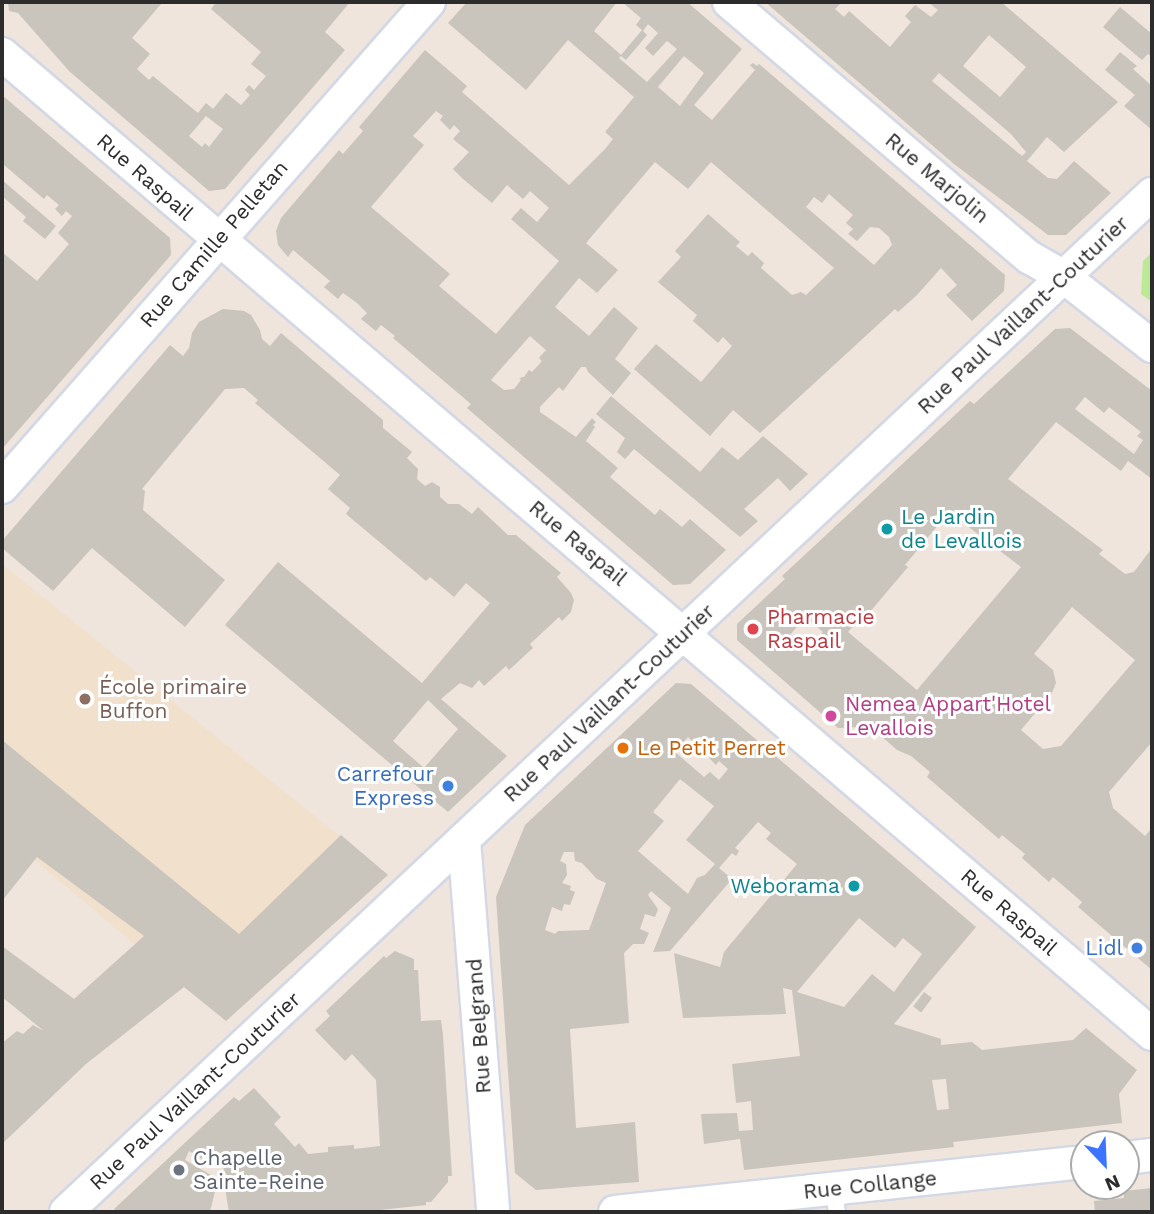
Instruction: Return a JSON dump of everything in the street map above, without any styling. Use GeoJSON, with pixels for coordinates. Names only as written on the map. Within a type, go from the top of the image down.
{"type":"FeatureCollection","features":[{"type":"Feature","properties":{"kind":"street","name":"Rue Camille Pelletan"},"geometry":{"type":"LineString","coordinates":[[2,487],[429,2]]}},
{"type":"Feature","properties":{"kind":"street","name":"Rue Marjolin"},"geometry":{"type":"LineString","coordinates":[[729,2],[1029,257],[1064,277],[1152,346]]}},
{"type":"Feature","properties":{"kind":"street","name":"Rue Raspail"},"geometry":{"type":"LineString","coordinates":[[2,54],[1152,1034]]}},
{"type":"Feature","properties":{"kind":"street","name":"Rue Paul Vaillant-Couturier"},"geometry":{"type":"LineString","coordinates":[[65,1212],[1152,194]]}},
{"type":"Feature","properties":{"kind":"street","name":"Rue Belgrand"},"geometry":{"type":"LineString","coordinates":[[464,840],[493,1212]]}},
{"type":"Feature","properties":{"kind":"street","name":"Rue Collange"},"geometry":{"type":"LineString","coordinates":[[615,1212],[836,1201],[1070,1164]]}},
{"type":"Feature","properties":{"kind":"shaded area","name":"École primaire Buffon"},"geometry":{"type":"Polygon","coordinates":[[[2,564],[388,875],[226,1021],[2,833],[2,564]]]}},
{"type":"Feature","properties":{"kind":"green space"},"geometry":{"type":"Polygon","coordinates":[[[1152,252],[1152,302],[1141,294],[1143,261],[1152,252]]]}},
{"type":"Feature","properties":{"kind":"building"},"geometry":{"type":"Polygon","coordinates":[[[8,2],[159,2],[161,4],[132,38],[150,54],[137,69],[149,80],[153,76],[198,113],[206,103],[213,109],[226,93],[241,105],[250,95],[245,90],[249,85],[254,90],[266,76],[251,64],[261,52],[211,9],[215,4],[212,2],[350,2],[325,32],[345,50],[225,189],[209,191],[69,71],[18,13],[9,11],[8,2]],[[206,116],[189,136],[202,147],[205,143],[209,147],[223,129],[206,116]]]}},
{"type":"Feature","properties":{"kind":"building"},"geometry":{"type":"Polygon","coordinates":[[[467,2],[617,2],[594,31],[621,55],[642,30],[636,25],[641,18],[622,2],[687,2],[742,49],[694,105],[712,120],[755,70],[750,65],[759,64],[1005,275],[1004,291],[972,321],[946,295],[957,285],[941,268],[917,295],[898,312],[895,309],[760,433],[733,410],[710,436],[634,369],[656,344],[701,382],[732,346],[723,337],[718,343],[693,321],[697,315],[658,282],[681,257],[675,251],[708,214],[740,242],[736,246],[748,256],[752,252],[764,263],[761,268],[792,295],[801,292],[806,295],[834,268],[711,162],[688,189],[655,162],[586,243],[618,270],[597,293],[579,278],[555,307],[589,336],[614,307],[638,328],[615,359],[631,373],[613,395],[586,367],[581,367],[563,391],[559,387],[540,407],[540,412],[576,437],[592,418],[596,422],[593,425],[595,427],[586,441],[618,468],[610,477],[655,515],[660,509],[682,527],[690,519],[726,550],[690,584],[673,585],[467,408],[471,404],[393,338],[395,336],[381,325],[376,331],[361,319],[367,313],[357,303],[343,293],[338,299],[324,287],[330,281],[293,250],[288,257],[278,245],[276,231],[281,218],[339,150],[343,154],[363,131],[359,127],[425,50],[467,86],[462,92],[569,185],[613,139],[605,132],[634,97],[568,40],[526,90],[448,23],[467,2]],[[648,24],[643,31],[647,35],[626,60],[621,56],[619,58],[647,82],[677,49],[667,41],[653,56],[645,48],[658,33],[648,24]],[[684,56],[658,87],[680,106],[704,73],[684,56]],[[436,111],[413,136],[424,145],[371,207],[450,274],[439,286],[496,334],[559,261],[511,219],[521,208],[537,222],[549,208],[530,191],[523,199],[507,185],[492,203],[463,179],[453,169],[469,152],[453,139],[460,131],[454,125],[450,130],[440,120],[443,116],[436,111]],[[829,194],[822,203],[814,197],[806,207],[874,265],[892,245],[889,237],[879,228],[870,227],[857,241],[848,234],[853,229],[846,223],[853,215],[829,194]],[[530,336],[491,380],[504,390],[514,389],[521,380],[519,378],[524,377],[529,370],[532,372],[542,361],[539,358],[546,350],[530,336]]]}},
{"type":"Feature","properties":{"kind":"building"},"geometry":{"type":"Polygon","coordinates":[[[765,2],[842,2],[835,9],[844,17],[849,11],[890,47],[911,22],[905,16],[915,5],[931,17],[938,10],[928,2],[1001,2],[1118,102],[1064,152],[1047,137],[1027,161],[1048,178],[1057,179],[1074,161],[1111,193],[1066,235],[1048,235],[954,164],[765,2]],[[989,35],[963,66],[1000,97],[1026,67],[989,35]],[[939,73],[932,81],[1022,156],[1026,152],[1011,134],[939,73]]]}},
{"type":"Feature","properties":{"kind":"building"},"geometry":{"type":"Polygon","coordinates":[[[1120,7],[1152,34],[1152,57],[1148,54],[1142,60],[1103,27],[1120,7]]]}},
{"type":"Feature","properties":{"kind":"building"},"geometry":{"type":"Polygon","coordinates":[[[1120,52],[1137,66],[1133,69],[1152,86],[1152,130],[1124,106],[1135,95],[1105,70],[1120,52]]]}},
{"type":"Feature","properties":{"kind":"building"},"geometry":{"type":"Polygon","coordinates":[[[2,95],[170,238],[171,255],[2,449],[2,252],[37,281],[69,244],[58,233],[72,216],[66,211],[62,216],[55,209],[59,205],[47,195],[44,199],[4,165],[2,167],[2,95]]]}},
{"type":"Feature","properties":{"kind":"building"},"geometry":{"type":"Polygon","coordinates":[[[2,180],[56,226],[45,239],[23,221],[26,217],[2,196],[2,180]]]}},
{"type":"Feature","properties":{"kind":"building"},"geometry":{"type":"Polygon","coordinates":[[[223,309],[244,311],[251,315],[262,339],[270,346],[281,333],[383,420],[383,428],[412,452],[407,458],[418,469],[417,479],[425,486],[432,482],[440,487],[440,497],[448,504],[459,504],[472,514],[478,507],[508,535],[516,535],[561,573],[557,577],[574,600],[571,612],[562,621],[559,617],[530,644],[533,648],[509,670],[506,666],[484,686],[479,680],[472,688],[460,683],[441,699],[507,756],[448,812],[225,625],[278,562],[422,683],[490,603],[466,583],[454,597],[430,577],[426,581],[346,514],[350,508],[328,489],[340,475],[255,403],[258,400],[244,388],[225,389],[142,489],[145,491],[143,510],[225,580],[185,627],[92,548],[53,591],[2,548],[2,541],[170,345],[183,356],[199,322],[223,309]],[[428,700],[393,741],[424,768],[458,729],[428,700]]]}},
{"type":"Feature","properties":{"kind":"building"},"geometry":{"type":"Polygon","coordinates":[[[1070,328],[1152,391],[1152,479],[1128,461],[1121,471],[1056,422],[1008,479],[1103,550],[1099,554],[1125,574],[1134,572],[1152,548],[1152,742],[1109,792],[1113,808],[1145,836],[1152,828],[1152,970],[1078,907],[1082,902],[1053,877],[1049,882],[1022,858],[1025,854],[1002,835],[999,839],[927,777],[930,772],[911,756],[897,750],[864,721],[859,727],[838,728],[737,640],[737,624],[785,579],[782,576],[970,401],[974,404],[1055,329],[1070,328]],[[1085,397],[1075,409],[1134,454],[1143,440],[1137,436],[1141,432],[1109,407],[1104,413],[1085,397]],[[949,512],[905,565],[908,567],[857,627],[854,625],[848,632],[917,690],[1021,567],[949,512]],[[1072,607],[1034,654],[1053,670],[1056,683],[1052,693],[1021,730],[1043,749],[1061,746],[1135,660],[1072,607]],[[805,617],[790,635],[805,643],[801,648],[806,653],[823,632],[805,617]]]}},
{"type":"Feature","properties":{"kind":"building"},"geometry":{"type":"Polygon","coordinates":[[[611,396],[700,472],[722,447],[738,460],[763,436],[808,474],[790,491],[778,478],[744,509],[758,521],[740,537],[634,449],[625,459],[617,452],[625,438],[596,414],[611,396]]]}},
{"type":"Feature","properties":{"kind":"building"},"geometry":{"type":"Polygon","coordinates":[[[676,683],[691,684],[976,927],[894,1024],[941,1039],[941,1045],[972,1042],[982,1050],[1073,1040],[1086,1028],[1137,1070],[1119,1094],[1122,1123],[953,1142],[954,1147],[744,1170],[740,1139],[704,1144],[701,1114],[737,1113],[739,1131],[753,1130],[751,1101],[736,1103],[732,1064],[800,1056],[792,990],[783,988],[786,1014],[683,1018],[674,953],[720,967],[724,952],[797,864],[766,839],[771,833],[758,822],[735,848],[739,851],[736,856],[732,853],[719,868],[732,879],[670,951],[653,952],[671,908],[651,891],[648,895],[658,909],[655,917],[645,914],[640,929],[649,933],[644,944],[633,944],[624,953],[629,1023],[570,1029],[576,1128],[635,1122],[639,1182],[536,1190],[515,1173],[496,897],[525,825],[676,683]],[[688,737],[675,752],[704,777],[710,772],[719,780],[728,769],[719,761],[716,765],[688,737]],[[680,779],[653,812],[664,821],[638,851],[688,894],[697,878],[705,875],[715,864],[686,840],[714,806],[680,779]],[[564,852],[560,861],[566,864],[567,875],[562,883],[571,886],[570,890],[575,892],[570,905],[564,904],[562,911],[552,907],[545,930],[555,934],[558,931],[589,930],[606,883],[597,879],[582,863],[575,861],[574,852],[564,852]],[[859,918],[797,992],[844,1007],[872,974],[894,992],[922,954],[903,938],[895,948],[859,918]],[[946,1079],[932,1080],[937,1110],[949,1109],[946,1079]]]}},
{"type":"Feature","properties":{"kind":"building"},"geometry":{"type":"Polygon","coordinates":[[[2,740],[239,934],[341,835],[388,875],[226,1021],[184,987],[86,1064],[2,1144],[2,1043],[17,1031],[23,1034],[33,1025],[44,1031],[2,997],[2,946],[74,999],[144,936],[37,857],[2,901],[2,740]]]}},
{"type":"Feature","properties":{"kind":"building"},"geometry":{"type":"Polygon","coordinates":[[[395,951],[414,959],[414,970],[418,970],[421,1021],[441,1020],[452,1176],[448,1176],[448,1182],[431,1202],[426,1202],[426,1205],[362,1212],[229,1212],[225,1188],[231,1186],[222,1165],[214,1155],[207,1162],[189,1151],[185,1160],[218,1179],[210,1212],[116,1212],[114,1209],[234,1097],[239,1101],[254,1088],[281,1117],[274,1124],[295,1147],[299,1143],[308,1154],[328,1152],[328,1147],[354,1145],[354,1149],[380,1146],[376,1080],[352,1054],[345,1061],[315,1030],[330,1016],[326,1011],[384,956],[386,958],[395,951]]]}},
{"type":"Feature","properties":{"kind":"building"},"geometry":{"type":"Polygon","coordinates":[[[924,992],[932,998],[921,1012],[913,1006],[924,992]]]}},
{"type":"Feature","properties":{"kind":"building"},"geometry":{"type":"Polygon","coordinates":[[[1152,1188],[1152,1212],[1095,1212],[1094,1201],[1140,1200],[1140,1189],[1152,1188]]]}},
{"type":"Feature","properties":{"kind":"place","name":"Le Jardin de Levallois"},"geometry":{"type":"Point","coordinates":[887,529]}},
{"type":"Feature","properties":{"kind":"place","name":"Pharmacie Raspail"},"geometry":{"type":"Point","coordinates":[753,629]}},
{"type":"Feature","properties":{"kind":"place","name":"École primaire Buffon"},"geometry":{"type":"Point","coordinates":[85,699]}},
{"type":"Feature","properties":{"kind":"place","name":"Nemea Appart'Hotel Levallois"},"geometry":{"type":"Point","coordinates":[831,716]}},
{"type":"Feature","properties":{"kind":"place","name":"Le Petit Perret"},"geometry":{"type":"Point","coordinates":[623,748]}},
{"type":"Feature","properties":{"kind":"place","name":"Carrefour Express"},"geometry":{"type":"Point","coordinates":[448,786]}},
{"type":"Feature","properties":{"kind":"place","name":"Weborama"},"geometry":{"type":"Point","coordinates":[854,886]}},
{"type":"Feature","properties":{"kind":"place","name":"Lidl"},"geometry":{"type":"Point","coordinates":[1137,948]}},
{"type":"Feature","properties":{"kind":"place","name":"Chapelle Sainte-Reine"},"geometry":{"type":"Point","coordinates":[179,1170]}}]}
